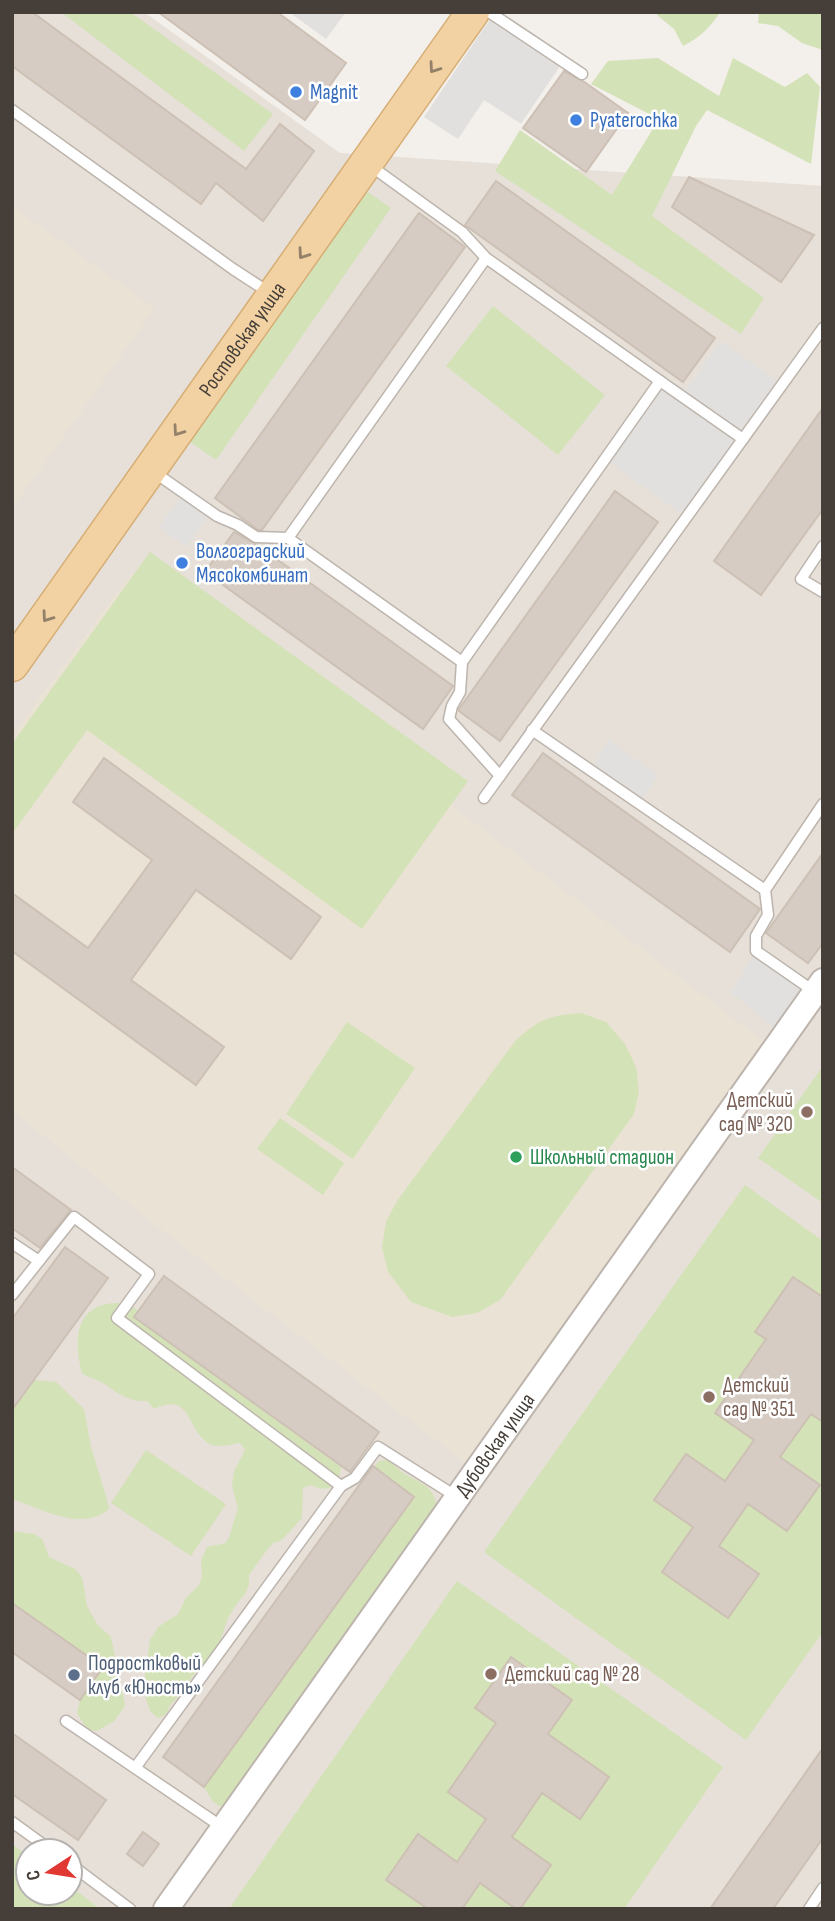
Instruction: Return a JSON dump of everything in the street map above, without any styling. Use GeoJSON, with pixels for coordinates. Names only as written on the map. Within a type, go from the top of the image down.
{"type":"FeatureCollection","features":[{"type":"Feature","properties":{"kind":"main road","name":"Ростовская улица"},"geometry":{"type":"LineString","coordinates":[[12,665],[473,12]]}},
{"type":"Feature","properties":{"kind":"street","name":"Дубовская улица"},"geometry":{"type":"LineString","coordinates":[[166,1909],[819,987]]}},
{"type":"Feature","properties":{"kind":"lane"},"geometry":{"type":"LineString","coordinates":[[489,12],[582,74]]}},
{"type":"Feature","properties":{"kind":"lane"},"geometry":{"type":"LineString","coordinates":[[12,110],[233,269],[274,295]]}},
{"type":"Feature","properties":{"kind":"lane"},"geometry":{"type":"LineString","coordinates":[[366,163],[462,232],[486,258],[743,439]]}},
{"type":"Feature","properties":{"kind":"lane"},"geometry":{"type":"LineString","coordinates":[[288,538],[486,258]]}},
{"type":"Feature","properties":{"kind":"lane"},"geometry":{"type":"LineString","coordinates":[[484,798],[823,328]]}},
{"type":"Feature","properties":{"kind":"lane"},"geometry":{"type":"LineString","coordinates":[[500,776],[449,719],[460,692],[462,662],[660,382]]}},
{"type":"Feature","properties":{"kind":"lane"},"geometry":{"type":"LineString","coordinates":[[151,470],[217,516],[256,537],[288,538],[462,662]]}},
{"type":"Feature","properties":{"kind":"lane"},"geometry":{"type":"LineString","coordinates":[[823,546],[801,579],[823,592]]}},
{"type":"Feature","properties":{"kind":"lane"},"geometry":{"type":"LineString","coordinates":[[532,730],[765,890]]}},
{"type":"Feature","properties":{"kind":"lane"},"geometry":{"type":"LineString","coordinates":[[819,987],[756,951],[756,936],[768,915],[765,890],[823,804]]}},
{"type":"Feature","properties":{"kind":"lane"},"geometry":{"type":"LineString","coordinates":[[12,1295],[74,1217],[149,1274],[117,1318],[341,1486]]}},
{"type":"Feature","properties":{"kind":"lane"},"geometry":{"type":"LineString","coordinates":[[12,1242],[39,1261]]}},
{"type":"Feature","properties":{"kind":"lane"},"geometry":{"type":"LineString","coordinates":[[135,1768],[341,1486],[355,1478],[378,1447],[457,1497]]}},
{"type":"Feature","properties":{"kind":"lane"},"geometry":{"type":"LineString","coordinates":[[66,1721],[222,1830]]}},
{"type":"Feature","properties":{"kind":"lane"},"geometry":{"type":"LineString","coordinates":[[12,1822],[33,1837]]}},
{"type":"Feature","properties":{"kind":"lane"},"geometry":{"type":"LineString","coordinates":[[84,1874],[130,1909]]}},
{"type":"Feature","properties":{"kind":"lane"},"geometry":{"type":"LineString","coordinates":[[809,1909],[823,1888]]}},
{"type":"Feature","properties":{"kind":"shaded area"},"geometry":{"type":"Polygon","coordinates":[[[12,12],[144,12],[340,153],[823,186],[823,1909],[12,1909],[12,12]]]}},
{"type":"Feature","properties":{"kind":"shaded area"},"geometry":{"type":"Polygon","coordinates":[[[289,12],[346,12],[326,39],[289,12]]]}},
{"type":"Feature","properties":{"kind":"shaded area"},"geometry":{"type":"Polygon","coordinates":[[[490,19],[560,66],[521,124],[484,100],[458,139],[424,117],[490,19]]]}},
{"type":"Feature","properties":{"kind":"shaded area"},"geometry":{"type":"Polygon","coordinates":[[[12,206],[155,308],[12,509],[12,206]]]}},
{"type":"Feature","properties":{"kind":"shaded area"},"geometry":{"type":"Polygon","coordinates":[[[720,341],[782,384],[686,517],[605,459],[660,381],[682,397],[720,341]]]}},
{"type":"Feature","properties":{"kind":"shaded area"},"geometry":{"type":"Polygon","coordinates":[[[184,493],[211,512],[186,547],[159,527],[184,493]]]}},
{"type":"Feature","properties":{"kind":"shaded area"},"geometry":{"type":"Polygon","coordinates":[[[132,572],[468,818],[765,1042],[467,1464],[12,1111],[12,736],[132,572]]]}},
{"type":"Feature","properties":{"kind":"shaded area"},"geometry":{"type":"Polygon","coordinates":[[[608,740],[658,775],[639,804],[591,770],[608,740]]]}},
{"type":"Feature","properties":{"kind":"shaded area"},"geometry":{"type":"Polygon","coordinates":[[[756,951],[815,992],[784,1036],[731,992],[756,951]]]}},
{"type":"Feature","properties":{"kind":"green space"},"geometry":{"type":"Polygon","coordinates":[[[61,12],[130,12],[273,114],[244,151],[61,12]]]}},
{"type":"Feature","properties":{"kind":"green space"},"geometry":{"type":"Polygon","coordinates":[[[657,12],[720,12],[704,32],[683,46],[674,29],[657,15],[657,12]]]}},
{"type":"Feature","properties":{"kind":"green space"},"geometry":{"type":"Polygon","coordinates":[[[759,12],[823,12],[823,50],[802,43],[778,26],[758,23],[759,12]]]}},
{"type":"Feature","properties":{"kind":"green space"},"geometry":{"type":"Polygon","coordinates":[[[658,58],[719,96],[733,58],[785,87],[807,73],[820,87],[811,164],[707,110],[696,126],[652,216],[764,298],[741,334],[495,171],[520,130],[612,195],[659,119],[591,84],[608,61],[658,58]]]}},
{"type":"Feature","properties":{"kind":"green space"},"geometry":{"type":"Polygon","coordinates":[[[365,190],[391,208],[216,460],[189,441],[365,190]]]}},
{"type":"Feature","properties":{"kind":"green space"},"geometry":{"type":"Polygon","coordinates":[[[493,306],[605,395],[558,455],[446,366],[493,306]]]}},
{"type":"Feature","properties":{"kind":"green space"},"geometry":{"type":"Polygon","coordinates":[[[150,552],[468,781],[362,929],[87,730],[12,834],[12,744],[150,552]]]}},
{"type":"Feature","properties":{"kind":"green space","name":"Школьный стадион"},"geometry":{"type":"Polygon","coordinates":[[[581,1013],[606,1022],[625,1044],[636,1067],[639,1091],[634,1114],[500,1300],[477,1313],[452,1317],[411,1302],[388,1272],[382,1247],[386,1222],[397,1201],[516,1040],[546,1019],[581,1013]]]}},
{"type":"Feature","properties":{"kind":"green space"},"geometry":{"type":"Polygon","coordinates":[[[347,1022],[415,1068],[353,1159],[286,1114],[347,1022]]]}},
{"type":"Feature","properties":{"kind":"green space","name":"Детский сад № 320"},"geometry":{"type":"Polygon","coordinates":[[[823,1066],[823,1203],[758,1158],[823,1066]]]}},
{"type":"Feature","properties":{"kind":"green space"},"geometry":{"type":"Polygon","coordinates":[[[280,1118],[344,1163],[323,1195],[257,1149],[280,1118]]]}},
{"type":"Feature","properties":{"kind":"green space","name":"Детский сад № 351"},"geometry":{"type":"Polygon","coordinates":[[[745,1185],[823,1241],[823,1632],[746,1740],[484,1552],[745,1185]]]}},
{"type":"Feature","properties":{"kind":"green space"},"geometry":{"type":"Polygon","coordinates":[[[117,1303],[133,1307],[138,1311],[134,1317],[341,1467],[339,1478],[330,1488],[320,1489],[311,1485],[303,1488],[302,1518],[282,1540],[273,1543],[249,1575],[249,1585],[228,1618],[215,1656],[193,1675],[166,1714],[158,1718],[150,1711],[143,1689],[150,1640],[158,1627],[178,1614],[186,1598],[198,1586],[202,1577],[201,1561],[207,1547],[225,1543],[229,1538],[238,1509],[232,1486],[234,1471],[245,1450],[240,1443],[212,1445],[203,1439],[188,1415],[176,1405],[154,1409],[147,1401],[128,1398],[82,1373],[78,1348],[80,1326],[93,1310],[117,1303]]]}},
{"type":"Feature","properties":{"kind":"green space"},"geometry":{"type":"Polygon","coordinates":[[[34,1380],[56,1382],[84,1409],[91,1447],[109,1509],[98,1516],[73,1519],[12,1499],[12,1410],[34,1380]]]}},
{"type":"Feature","properties":{"kind":"green space"},"geometry":{"type":"Polygon","coordinates":[[[146,1450],[226,1504],[191,1556],[111,1503],[146,1450]]]}},
{"type":"Feature","properties":{"kind":"green space"},"geometry":{"type":"Polygon","coordinates":[[[389,1460],[402,1472],[428,1488],[437,1506],[230,1805],[221,1807],[213,1802],[204,1787],[414,1497],[374,1467],[379,1461],[389,1460]]]}},
{"type":"Feature","properties":{"kind":"green space"},"geometry":{"type":"Polygon","coordinates":[[[12,1531],[34,1534],[42,1539],[49,1557],[75,1569],[82,1577],[87,1606],[97,1624],[111,1637],[125,1706],[114,1721],[97,1731],[87,1729],[77,1713],[80,1700],[103,1667],[12,1603],[12,1531]]]}},
{"type":"Feature","properties":{"kind":"green space","name":"Детский сад № 28"},"geometry":{"type":"Polygon","coordinates":[[[457,1581],[723,1767],[624,1909],[229,1909],[457,1581]]]}},
{"type":"Feature","properties":{"kind":"green space"},"geometry":{"type":"Polygon","coordinates":[[[12,1844],[14,1907],[84,1907],[84,1897],[100,1909],[12,1909],[12,1844]]]}},
{"type":"Feature","properties":{"kind":"building"},"geometry":{"type":"Polygon","coordinates":[[[12,12],[32,12],[246,169],[280,124],[314,151],[263,221],[216,183],[201,204],[12,66],[12,12]]]}},
{"type":"Feature","properties":{"kind":"building","name":"Magnit"},"geometry":{"type":"Polygon","coordinates":[[[158,12],[277,12],[346,63],[305,120],[158,12]]]}},
{"type":"Feature","properties":{"kind":"building","name":"Pyaterochka"},"geometry":{"type":"Polygon","coordinates":[[[564,71],[628,113],[586,172],[523,128],[564,71]]]}},
{"type":"Feature","properties":{"kind":"building"},"geometry":{"type":"Polygon","coordinates":[[[689,177],[814,235],[781,282],[672,207],[689,177]]]}},
{"type":"Feature","properties":{"kind":"building"},"geometry":{"type":"Polygon","coordinates":[[[496,181],[715,338],[683,382],[465,225],[496,181]]]}},
{"type":"Feature","properties":{"kind":"building"},"geometry":{"type":"Polygon","coordinates":[[[419,213],[465,247],[262,530],[258,530],[215,498],[419,213]]]}},
{"type":"Feature","properties":{"kind":"building"},"geometry":{"type":"Polygon","coordinates":[[[823,408],[823,509],[761,595],[714,561],[823,408]]]}},
{"type":"Feature","properties":{"kind":"building"},"geometry":{"type":"Polygon","coordinates":[[[615,491],[658,522],[500,741],[459,709],[615,491]]]}},
{"type":"Feature","properties":{"kind":"building"},"geometry":{"type":"Polygon","coordinates":[[[234,532],[256,544],[453,686],[423,729],[205,572],[234,532]]]}},
{"type":"Feature","properties":{"kind":"building"},"geometry":{"type":"Polygon","coordinates":[[[543,753],[760,909],[730,952],[512,795],[543,753]]]}},
{"type":"Feature","properties":{"kind":"building"},"geometry":{"type":"Polygon","coordinates":[[[104,758],[321,917],[291,959],[196,890],[131,980],[224,1047],[196,1085],[12,951],[12,893],[88,948],[152,860],[73,802],[104,758]]]}},
{"type":"Feature","properties":{"kind":"building"},"geometry":{"type":"Polygon","coordinates":[[[823,853],[823,943],[808,963],[766,933],[823,853]]]}},
{"type":"Feature","properties":{"kind":"building"},"geometry":{"type":"Polygon","coordinates":[[[12,1167],[71,1210],[40,1248],[12,1228],[12,1167]]]}},
{"type":"Feature","properties":{"kind":"building"},"geometry":{"type":"Polygon","coordinates":[[[65,1247],[108,1278],[12,1410],[12,1319],[65,1247]]]}},
{"type":"Feature","properties":{"kind":"building"},"geometry":{"type":"Polygon","coordinates":[[[164,1276],[379,1432],[350,1472],[134,1317],[164,1276]]]}},
{"type":"Feature","properties":{"kind":"building"},"geometry":{"type":"Polygon","coordinates":[[[793,1277],[823,1297],[823,1422],[811,1414],[780,1457],[820,1485],[787,1531],[748,1504],[719,1546],[759,1574],[728,1618],[662,1572],[693,1527],[654,1500],[686,1454],[725,1481],[754,1440],[715,1413],[766,1339],[755,1332],[793,1277]]]}},
{"type":"Feature","properties":{"kind":"building"},"geometry":{"type":"Polygon","coordinates":[[[373,1466],[414,1497],[204,1787],[163,1757],[373,1466]]]}},
{"type":"Feature","properties":{"kind":"building"},"geometry":{"type":"Polygon","coordinates":[[[12,1603],[103,1667],[80,1700],[12,1652],[12,1603]]]}},
{"type":"Feature","properties":{"kind":"building"},"geometry":{"type":"Polygon","coordinates":[[[511,1657],[572,1700],[548,1734],[609,1777],[580,1819],[542,1793],[512,1837],[551,1865],[520,1909],[516,1909],[480,1883],[462,1909],[428,1909],[386,1880],[418,1834],[457,1862],[486,1819],[448,1792],[496,1723],[475,1708],[511,1657]]]}},
{"type":"Feature","properties":{"kind":"building"},"geometry":{"type":"Polygon","coordinates":[[[12,1733],[106,1800],[80,1837],[74,1837],[12,1794],[12,1733]]]}},
{"type":"Feature","properties":{"kind":"building"},"geometry":{"type":"Polygon","coordinates":[[[823,1748],[823,1838],[773,1909],[710,1909],[823,1748]]]}},
{"type":"Feature","properties":{"kind":"building"},"geometry":{"type":"Polygon","coordinates":[[[143,1832],[159,1844],[143,1866],[127,1854],[143,1832]]]}},
{"type":"Feature","properties":{"kind":"place","name":"Magnit"},"geometry":{"type":"Point","coordinates":[296,92]}},
{"type":"Feature","properties":{"kind":"place","name":"Pyaterochka"},"geometry":{"type":"Point","coordinates":[576,120]}},
{"type":"Feature","properties":{"kind":"place","name":"Волгоградский Мясокомбинат"},"geometry":{"type":"Point","coordinates":[182,563]}},
{"type":"Feature","properties":{"kind":"place","name":"Детский сад № 320"},"geometry":{"type":"Point","coordinates":[807,1112]}},
{"type":"Feature","properties":{"kind":"place","name":"Школьный стадион"},"geometry":{"type":"Point","coordinates":[516,1157]}},
{"type":"Feature","properties":{"kind":"place","name":"Детский сад № 351"},"geometry":{"type":"Point","coordinates":[709,1397]}},
{"type":"Feature","properties":{"kind":"place","name":"Детский сад № 28"},"geometry":{"type":"Point","coordinates":[491,1674]}},
{"type":"Feature","properties":{"kind":"place","name":"Подростковый клуб «Юность»"},"geometry":{"type":"Point","coordinates":[74,1675]}}]}
